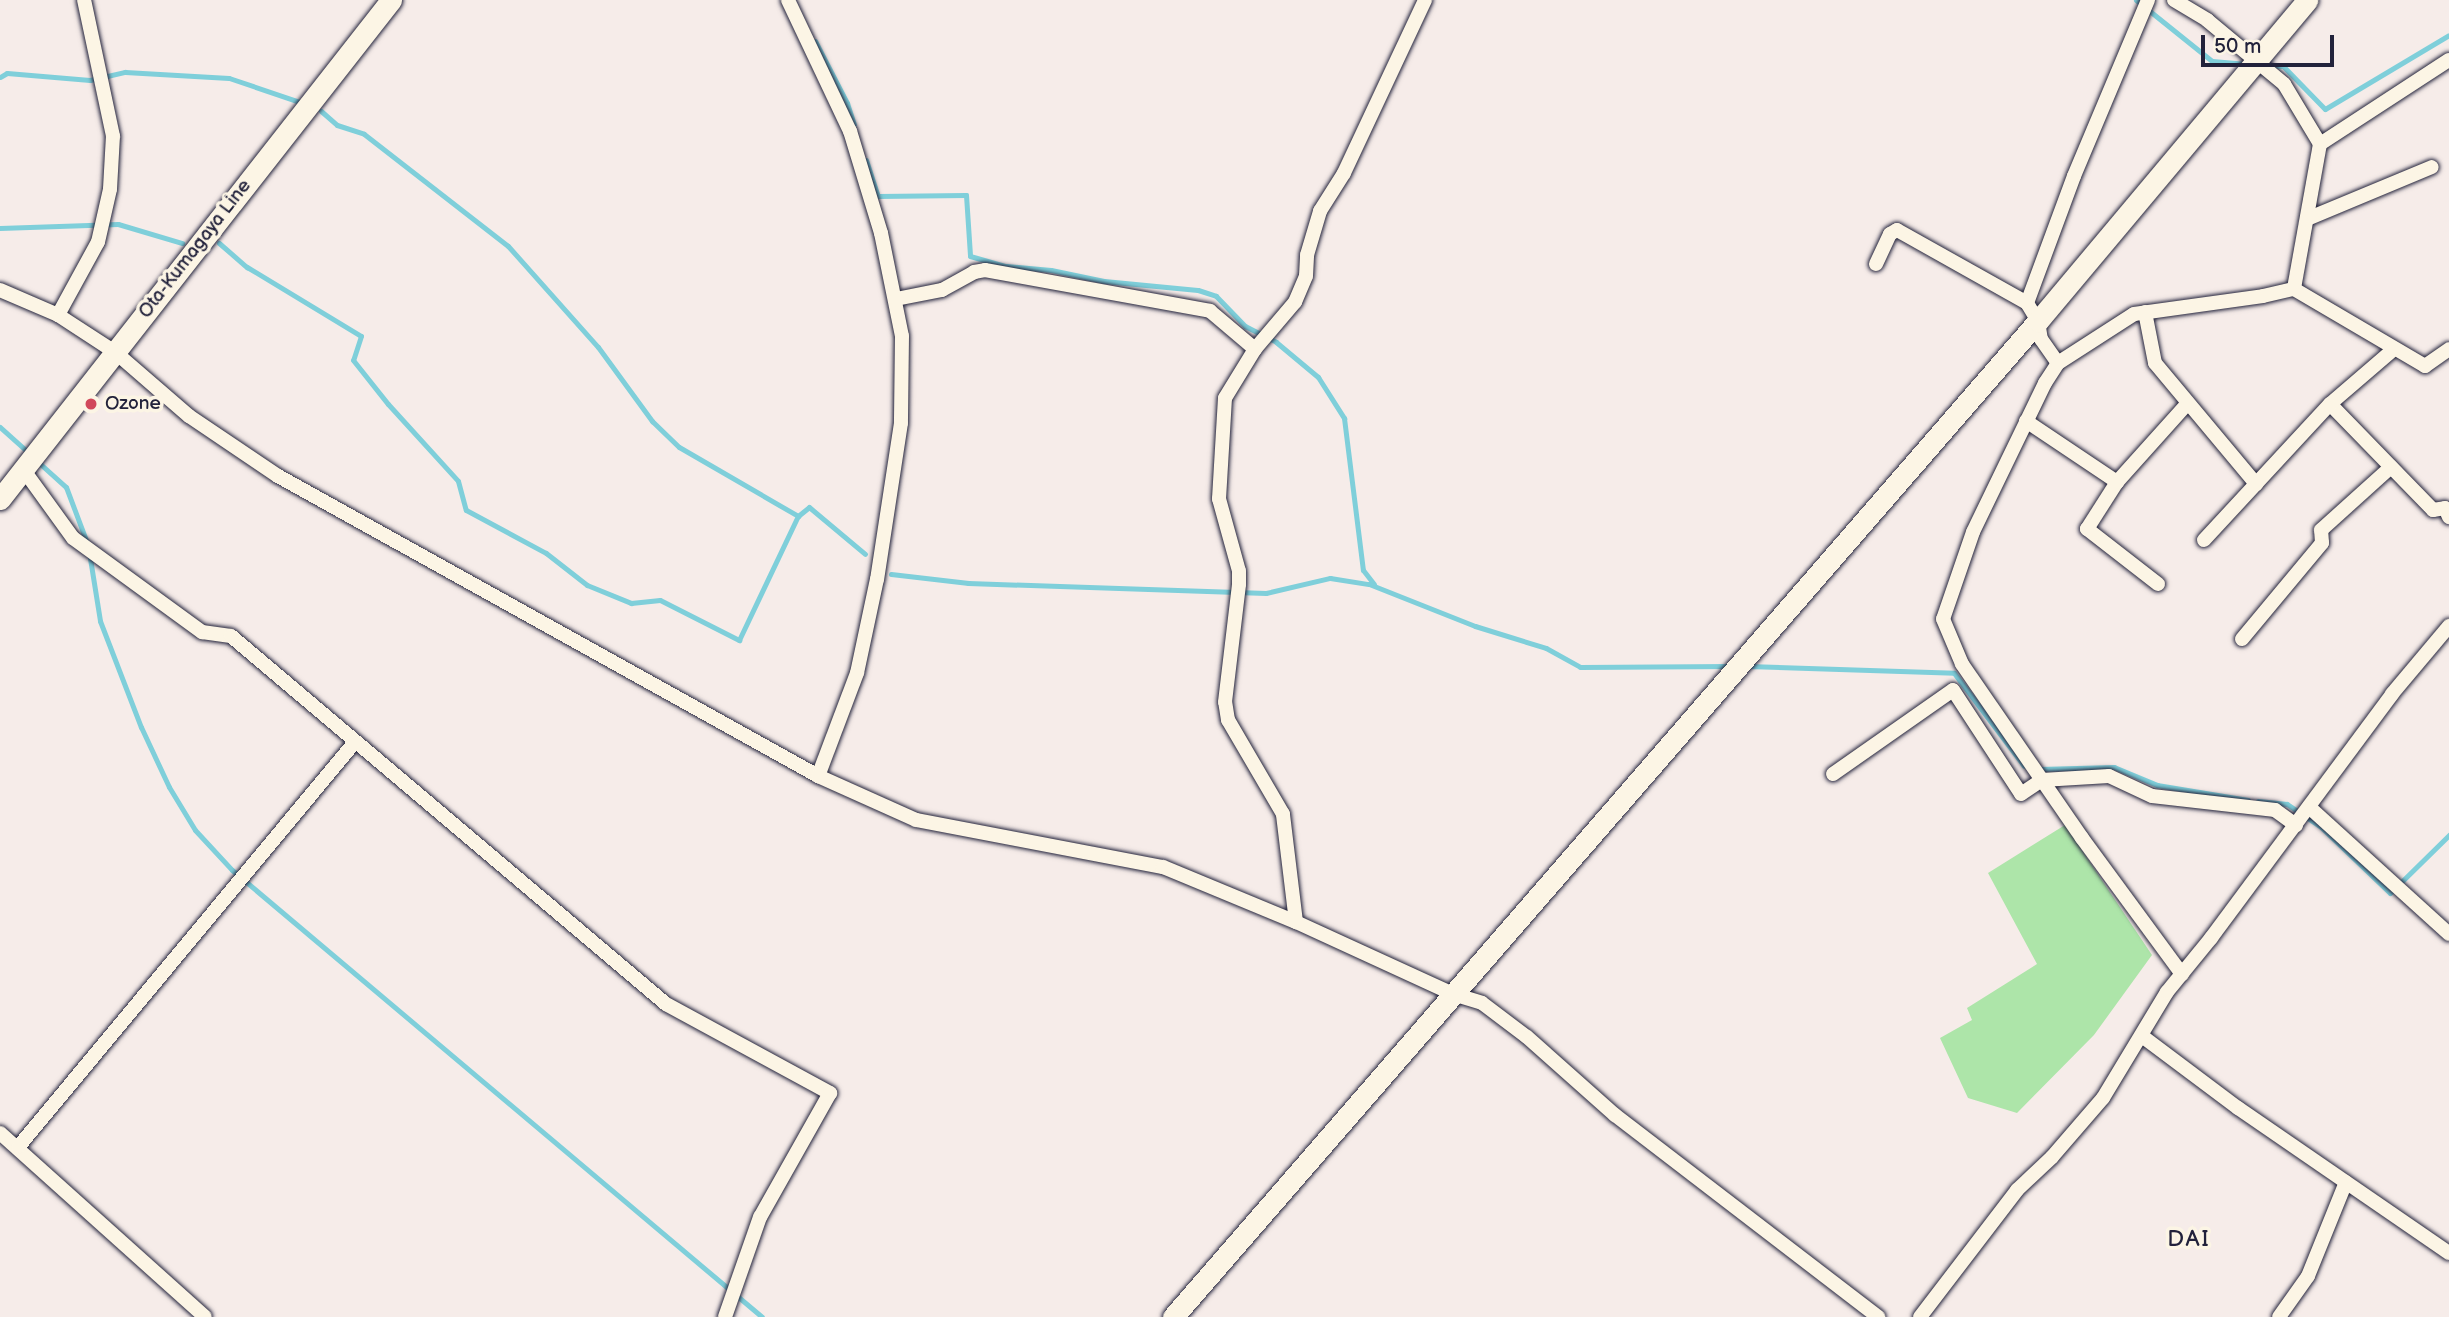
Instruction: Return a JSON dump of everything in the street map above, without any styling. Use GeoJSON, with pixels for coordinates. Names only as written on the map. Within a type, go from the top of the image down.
{"type":"FeatureCollection","features":[{"type":"Feature","properties":{"kind":"street"},"geometry":{"type":"LineString","coordinates":[[58,315],[99,236],[110,189],[113,136],[84,0]]}},
{"type":"Feature","properties":{"kind":"street","name":"Ota-Kumagaya Line"},"geometry":{"type":"LineString","coordinates":[[0,499],[391,0]]}},
{"type":"Feature","properties":{"kind":"street"},"geometry":{"type":"LineString","coordinates":[[788,0],[850,131],[881,233],[902,336],[901,423],[877,579],[857,673],[818,776]]}},
{"type":"Feature","properties":{"kind":"street"},"geometry":{"type":"LineString","coordinates":[[1296,922],[1283,814],[1228,720],[1226,711],[1239,571],[1219,499],[1225,398],[1256,347],[1295,302],[1306,276],[1307,255],[1320,211],[1344,173],[1425,0]]}},
{"type":"Feature","properties":{"kind":"street"},"geometry":{"type":"LineString","coordinates":[[2058,363],[2041,339],[2033,312],[2074,176],[2148,0]]}},
{"type":"Feature","properties":{"kind":"street"},"geometry":{"type":"LineString","coordinates":[[2174,0],[2207,20],[2284,84],[2320,144],[2294,289]]}},
{"type":"Feature","properties":{"kind":"street"},"geometry":{"type":"LineString","coordinates":[[1173,1317],[1453,994],[2033,312],[2307,0]]}},
{"type":"Feature","properties":{"kind":"street"},"geometry":{"type":"LineString","coordinates":[[2320,144],[2449,60]]}},
{"type":"Feature","properties":{"kind":"street"},"geometry":{"type":"LineString","coordinates":[[2307,219],[2432,167]]}},
{"type":"Feature","properties":{"kind":"street"},"geometry":{"type":"LineString","coordinates":[[1876,264],[1890,234],[1897,230],[2033,312]]}},
{"type":"Feature","properties":{"kind":"street"},"geometry":{"type":"LineString","coordinates":[[896,299],[942,290],[961,282],[974,272],[985,270],[1210,311],[1256,347]]}},
{"type":"Feature","properties":{"kind":"street"},"geometry":{"type":"LineString","coordinates":[[2182,974],[1962,664],[1943,620],[1967,545],[2026,421],[2058,363],[2134,314],[2263,296],[2294,289],[2425,366],[2449,349]]}},
{"type":"Feature","properties":{"kind":"street"},"geometry":{"type":"LineString","coordinates":[[0,290],[58,315],[115,352],[189,416],[278,476],[818,776],[916,820],[1163,867],[1296,922],[1453,994],[1482,1003],[1527,1037],[1615,1115],[1878,1317]]}},
{"type":"Feature","properties":{"kind":"street"},"geometry":{"type":"LineString","coordinates":[[2146,312],[2155,363],[2256,484]]}},
{"type":"Feature","properties":{"kind":"street"},"geometry":{"type":"LineString","coordinates":[[2204,540],[2330,404],[2394,349]]}},
{"type":"Feature","properties":{"kind":"street"},"geometry":{"type":"LineString","coordinates":[[2158,584],[2087,529],[2117,482],[2188,403]]}},
{"type":"Feature","properties":{"kind":"street"},"geometry":{"type":"LineString","coordinates":[[2330,404],[2433,510],[2445,508],[2449,517]]}},
{"type":"Feature","properties":{"kind":"street"},"geometry":{"type":"LineString","coordinates":[[2026,421],[2117,482]]}},
{"type":"Feature","properties":{"kind":"street"},"geometry":{"type":"LineString","coordinates":[[2242,639],[2322,543],[2321,530],[2391,467]]}},
{"type":"Feature","properties":{"kind":"street"},"geometry":{"type":"LineString","coordinates":[[24,468],[73,538],[202,632],[231,636],[354,743],[666,1004],[830,1093],[761,1217],[725,1317]]}},
{"type":"Feature","properties":{"kind":"street"},"geometry":{"type":"LineString","coordinates":[[1920,1317],[2017,1191],[2052,1157],[2103,1098],[2167,992],[2309,808],[2392,694],[2449,626]]}},
{"type":"Feature","properties":{"kind":"street"},"geometry":{"type":"LineString","coordinates":[[1833,774],[1953,690],[2021,794],[2042,780],[2109,776],[2152,796],[2275,810],[2296,825]]}},
{"type":"Feature","properties":{"kind":"street"},"geometry":{"type":"LineString","coordinates":[[19,1146],[354,743]]}},
{"type":"Feature","properties":{"kind":"street"},"geometry":{"type":"LineString","coordinates":[[2309,808],[2449,934]]}},
{"type":"Feature","properties":{"kind":"street"},"geometry":{"type":"LineString","coordinates":[[2141,1035],[2449,1254]]}},
{"type":"Feature","properties":{"kind":"street"},"geometry":{"type":"LineString","coordinates":[[0,1133],[19,1146],[205,1317]]}},
{"type":"Feature","properties":{"kind":"street"},"geometry":{"type":"LineString","coordinates":[[2279,1317],[2308,1276],[2346,1182]]}},
{"type":"Feature","properties":{"kind":"green space"},"geometry":{"type":"Polygon","coordinates":[[[2065,825],[2152,955],[2094,1035],[2017,1113],[1968,1098],[1940,1038],[1972,1020],[1967,1008],[2037,964],[1988,873],[2065,825]]]}},
{"type":"Feature","properties":{"kind":"waterway"},"geometry":{"type":"LineString","coordinates":[[2136,0],[2212,61],[2247,64]]}},
{"type":"Feature","properties":{"kind":"waterway"},"geometry":{"type":"LineString","coordinates":[[2267,65],[2283,66],[2325,109],[2449,35]]}},
{"type":"Feature","properties":{"kind":"waterway"},"geometry":{"type":"LineString","coordinates":[[815,41],[847,103],[854,124]]}},
{"type":"Feature","properties":{"kind":"waterway"},"geometry":{"type":"LineString","coordinates":[[0,77],[7,73],[90,80],[125,72],[229,78],[300,102]]}},
{"type":"Feature","properties":{"kind":"waterway"},"geometry":{"type":"LineString","coordinates":[[321,111],[337,125],[364,134],[508,246],[598,347],[652,421],[679,447],[798,516]]}},
{"type":"Feature","properties":{"kind":"waterway"},"geometry":{"type":"LineString","coordinates":[[866,160],[878,196],[966,195],[970,256],[1006,266],[1051,270],[1104,281],[1198,290],[1216,296],[1245,326],[1276,342],[1318,377],[1344,418],[1363,570],[1374,584]]}},
{"type":"Feature","properties":{"kind":"waterway"},"geometry":{"type":"LineString","coordinates":[[0,228],[118,224],[182,243]]}},
{"type":"Feature","properties":{"kind":"waterway"},"geometry":{"type":"LineString","coordinates":[[219,243],[247,267],[361,336],[353,360],[388,404],[458,481],[466,510],[546,553],[587,585],[631,603],[660,600],[739,640],[798,516],[809,507],[865,554]]}},
{"type":"Feature","properties":{"kind":"waterway"},"geometry":{"type":"LineString","coordinates":[[0,427],[30,454]]}},
{"type":"Feature","properties":{"kind":"waterway"},"geometry":{"type":"LineString","coordinates":[[37,461],[66,487],[87,543]]}},
{"type":"Feature","properties":{"kind":"waterway"},"geometry":{"type":"LineString","coordinates":[[89,552],[100,621],[141,727],[169,787],[195,830],[232,870],[762,1317]]}},
{"type":"Feature","properties":{"kind":"waterway"},"geometry":{"type":"LineString","coordinates":[[891,574],[968,583],[1266,593],[1330,578],[1369,584],[1475,626],[1546,648],[1580,667],[1731,666]]}},
{"type":"Feature","properties":{"kind":"waterway"},"geometry":{"type":"LineString","coordinates":[[1747,666],[1954,673],[2024,766]]}},
{"type":"Feature","properties":{"kind":"waterway"},"geometry":{"type":"LineString","coordinates":[[2039,769],[2114,767],[2157,785],[2248,800]]}},
{"type":"Feature","properties":{"kind":"waterway"},"geometry":{"type":"LineString","coordinates":[[2258,801],[2287,804],[2321,827],[2390,893],[2449,835]]}},
{"type":"Feature","properties":{"kind":"place","name":"Ozone"},"geometry":{"type":"Point","coordinates":[91,404]}},
{"type":"Feature","properties":{"kind":"district","name":"DAI"},"geometry":{"type":"Point","coordinates":[2189,1239]}}]}
